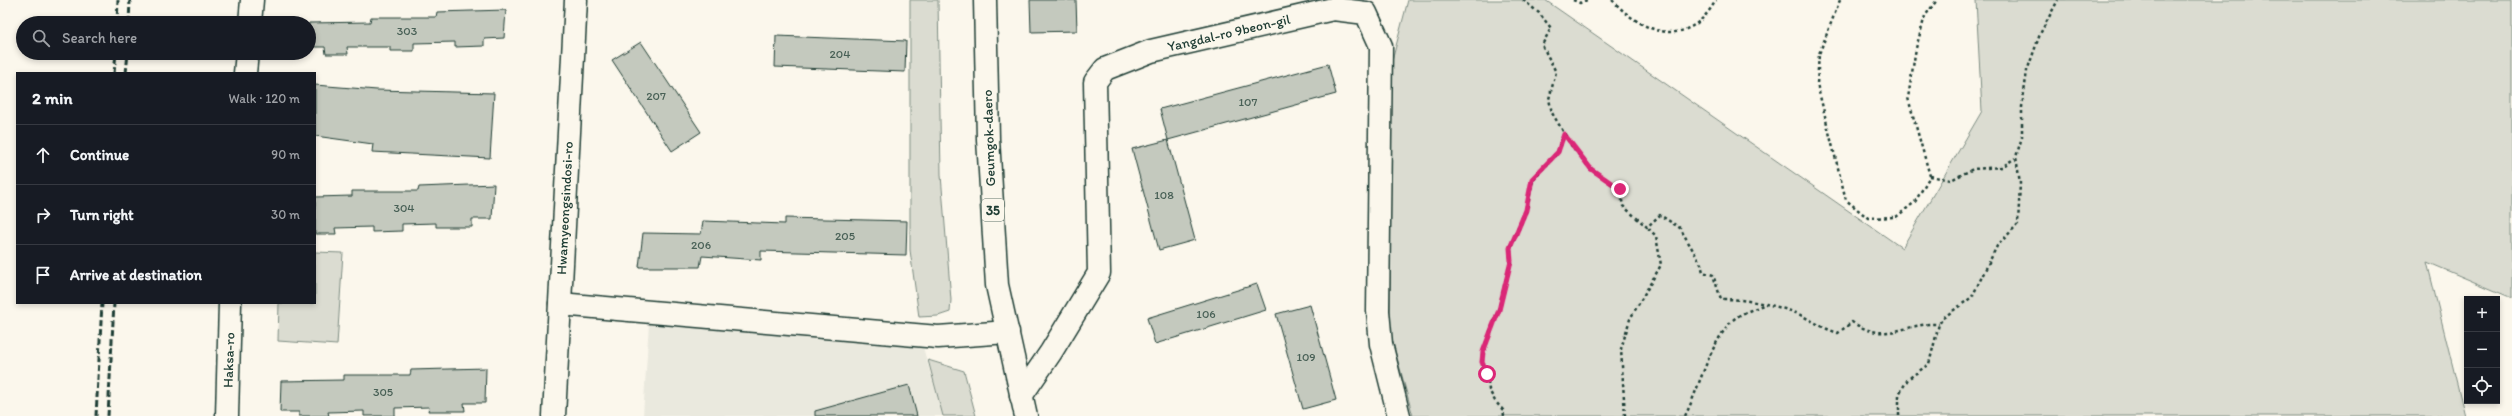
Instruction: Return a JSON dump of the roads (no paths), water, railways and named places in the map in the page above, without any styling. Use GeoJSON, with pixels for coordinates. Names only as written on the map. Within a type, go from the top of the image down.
{"type":"FeatureCollection","features":[{"type":"Feature","properties":{"kind":"street"},"geometry":{"type":"LineString","coordinates":[[251,16],[252,0]]}},
{"type":"Feature","properties":{"kind":"street","name":"Hwamyeongsindosi-ro"},"geometry":{"type":"LineString","coordinates":[[554,416],[576,0]]}},
{"type":"Feature","properties":{"kind":"street","name":"Geumgok-daero"},"geometry":{"type":"LineString","coordinates":[[985,0],[988,138],[997,285],[1023,406]]}},
{"type":"Feature","properties":{"kind":"street","name":"Yangdal-ro 9beon-gil"},"geometry":{"type":"LineString","coordinates":[[1023,406],[1051,352],[1099,273],[1095,82],[1105,69],[1151,51],[1333,9],[1368,7],[1381,46],[1378,311],[1381,344],[1399,416]]}},
{"type":"Feature","properties":{"kind":"street"},"geometry":{"type":"LineString","coordinates":[[245,72],[246,60]]}},
{"type":"Feature","properties":{"kind":"street","name":"Haksa-ro"},"geometry":{"type":"LineString","coordinates":[[227,416],[230,304]]}},
{"type":"Feature","properties":{"kind":"street"},"geometry":{"type":"LineString","coordinates":[[560,304],[938,337],[1008,332]]}},
{"type":"Feature","properties":{"kind":"street"},"geometry":{"type":"LineString","coordinates":[[1013,357],[1051,352]]}},
{"type":"Feature","properties":{"kind":"railway"},"geometry":{"type":"LineString","coordinates":[[117,16],[118,0]]}},
{"type":"Feature","properties":{"kind":"railway"},"geometry":{"type":"LineString","coordinates":[[129,16],[130,0]]}},
{"type":"Feature","properties":{"kind":"railway"},"geometry":{"type":"LineString","coordinates":[[114,72],[115,60]]}},
{"type":"Feature","properties":{"kind":"railway"},"geometry":{"type":"LineString","coordinates":[[126,72],[127,60]]}},
{"type":"Feature","properties":{"kind":"railway"},"geometry":{"type":"LineString","coordinates":[[96,416],[102,304]]}},
{"type":"Feature","properties":{"kind":"railway"},"geometry":{"type":"LineString","coordinates":[[108,416],[114,304]]}}]}
